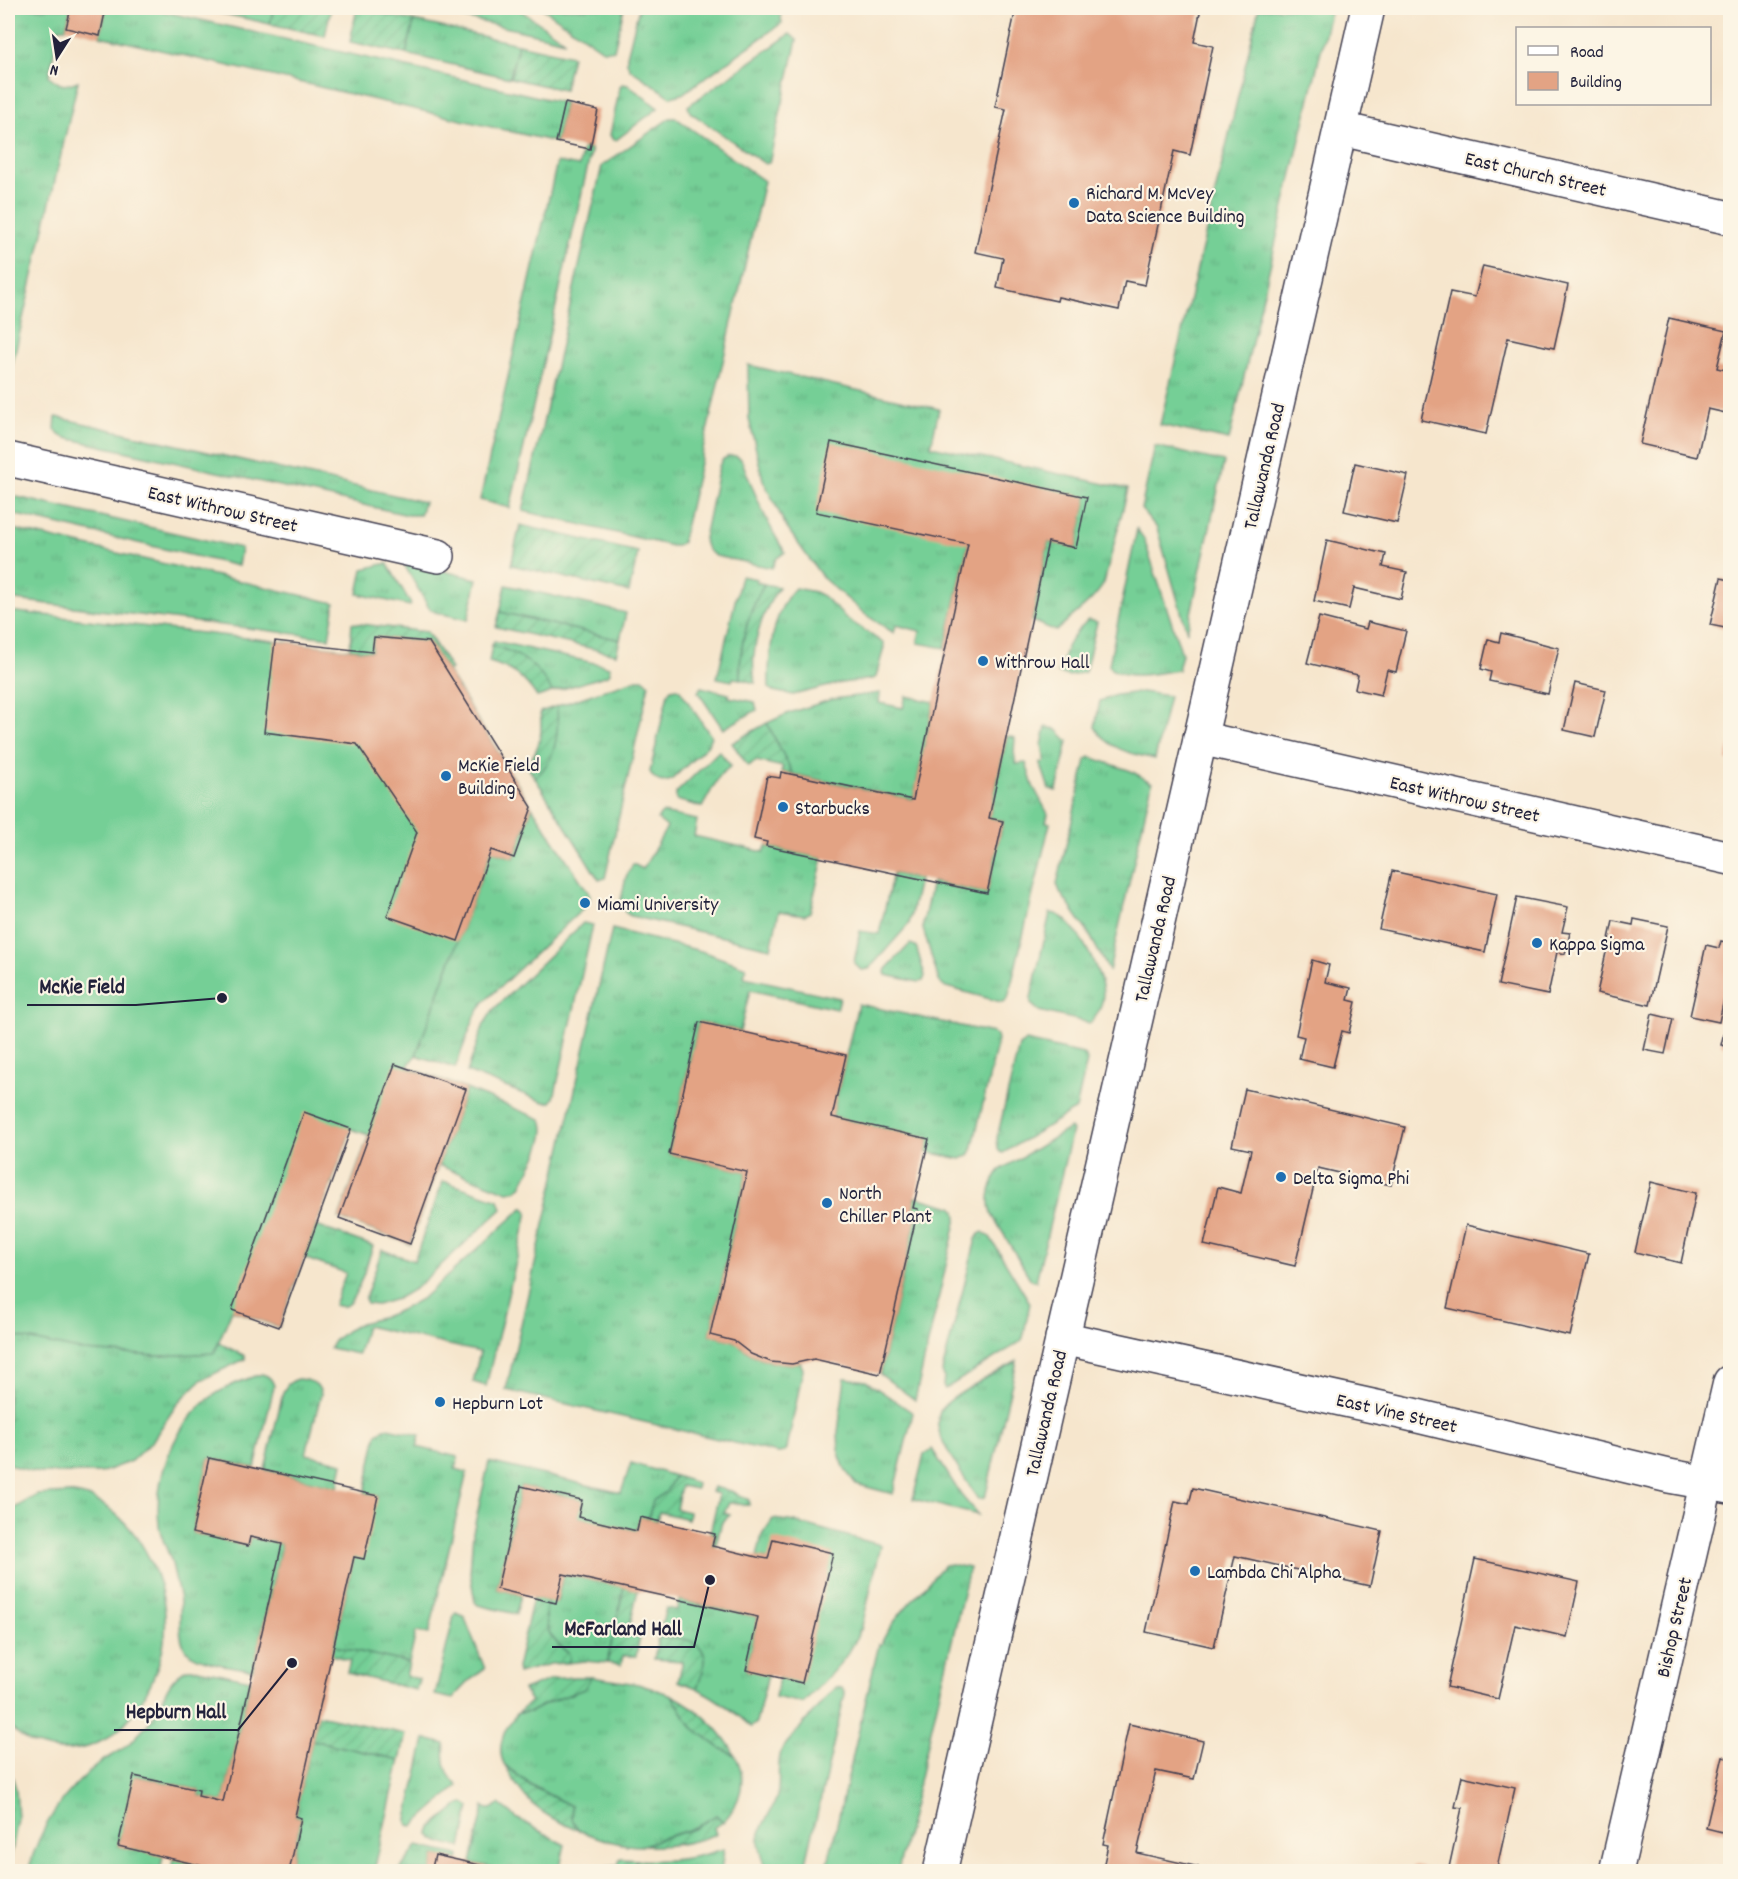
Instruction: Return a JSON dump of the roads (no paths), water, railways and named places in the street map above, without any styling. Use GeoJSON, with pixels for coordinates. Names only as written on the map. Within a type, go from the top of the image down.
{"type":"FeatureCollection","features":[{"type":"Feature","properties":{"kind":"street","name":"Tallawanda Road"},"geometry":{"type":"LineString","coordinates":[[940,1872],[1368,8]]}},
{"type":"Feature","properties":{"kind":"street","name":"East Church Street"},"geometry":{"type":"LineString","coordinates":[[1341,129],[1731,218]]}},
{"type":"Feature","properties":{"kind":"street","name":"East Withrow Street"},"geometry":{"type":"LineString","coordinates":[[8,459],[438,556]]}},
{"type":"Feature","properties":{"kind":"street","name":"East Withrow Street"},"geometry":{"type":"LineString","coordinates":[[1200,738],[1731,858]]}},
{"type":"Feature","properties":{"kind":"street","name":"East Vine Street"},"geometry":{"type":"LineString","coordinates":[[1062,1338],[1409,1414],[1669,1476],[1719,1484]]}},
{"type":"Feature","properties":{"kind":"street","name":"Bishop Street"},"geometry":{"type":"LineString","coordinates":[[1616,1872],[1719,1484],[1731,1382]]}},
{"type":"Feature","properties":{"kind":"place","name":"Richard M. McVey Data Science Building"},"geometry":{"type":"Point","coordinates":[1074,203]}},
{"type":"Feature","properties":{"kind":"place","name":"Withrow Hall"},"geometry":{"type":"Point","coordinates":[983,661]}},
{"type":"Feature","properties":{"kind":"place","name":"McKie Field Building"},"geometry":{"type":"Point","coordinates":[446,776]}},
{"type":"Feature","properties":{"kind":"place","name":"Starbucks"},"geometry":{"type":"Point","coordinates":[783,807]}},
{"type":"Feature","properties":{"kind":"place","name":"Miami University"},"geometry":{"type":"Point","coordinates":[585,903]}},
{"type":"Feature","properties":{"kind":"place","name":"Kappa Sigma"},"geometry":{"type":"Point","coordinates":[1537,943]}},
{"type":"Feature","properties":{"kind":"place","name":"McKie Field"},"geometry":{"type":"Point","coordinates":[222,998]}},
{"type":"Feature","properties":{"kind":"place","name":"Delta Sigma Phi"},"geometry":{"type":"Point","coordinates":[1281,1177]}},
{"type":"Feature","properties":{"kind":"place","name":"North Chiller Plant"},"geometry":{"type":"Point","coordinates":[827,1203]}},
{"type":"Feature","properties":{"kind":"place","name":"Hepburn Lot"},"geometry":{"type":"Point","coordinates":[440,1402]}},
{"type":"Feature","properties":{"kind":"place","name":"Lambda Chi Alpha"},"geometry":{"type":"Point","coordinates":[1195,1571]}},
{"type":"Feature","properties":{"kind":"place","name":"McFarland Hall"},"geometry":{"type":"Point","coordinates":[710,1580]}},
{"type":"Feature","properties":{"kind":"place","name":"Hepburn Hall"},"geometry":{"type":"Point","coordinates":[292,1663]}}]}
